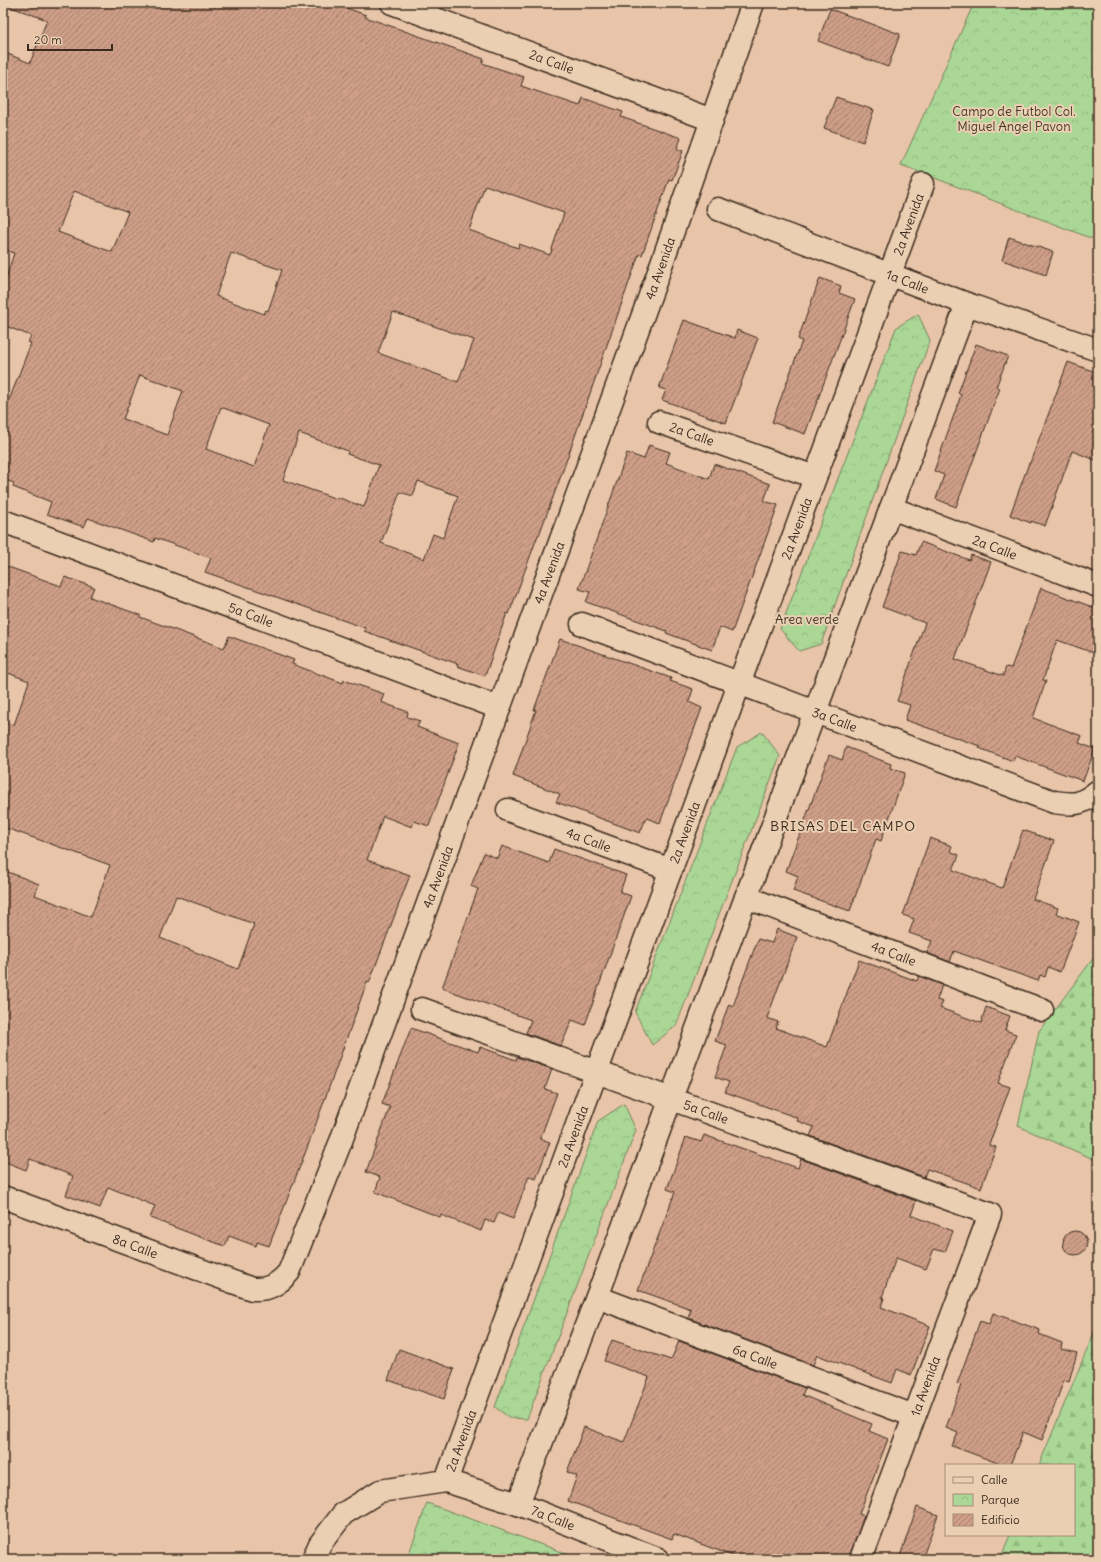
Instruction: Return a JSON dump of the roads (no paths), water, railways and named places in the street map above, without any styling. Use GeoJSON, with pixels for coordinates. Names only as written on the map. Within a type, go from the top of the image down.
{"type":"FeatureCollection","features":[{"type":"Feature","properties":{"kind":"street","name":"2a Calle"},"geometry":{"type":"LineString","coordinates":[[392,3],[712,120]]}},
{"type":"Feature","properties":{"kind":"street","name":"4a Avenida"},"geometry":{"type":"LineString","coordinates":[[269,1288],[277,1284],[288,1272],[341,1141],[655,282],[753,3]]}},
{"type":"Feature","properties":{"kind":"street","name":"2a Avenida"},"geometry":{"type":"LineString","coordinates":[[446,1481],[923,184]]}},
{"type":"Feature","properties":{"kind":"street","name":"1a Calle"},"geometry":{"type":"LineString","coordinates":[[718,209],[967,304],[1098,350]]}},
{"type":"Feature","properties":{"kind":"street"},"geometry":{"type":"LineString","coordinates":[[518,1504],[597,1297],[967,304]]}},
{"type":"Feature","properties":{"kind":"street","name":"2a Calle"},"geometry":{"type":"LineString","coordinates":[[659,422],[816,477]]}},
{"type":"Feature","properties":{"kind":"street","name":"2a Calle"},"geometry":{"type":"LineString","coordinates":[[891,508],[1098,586]]}},
{"type":"Feature","properties":{"kind":"street","name":"5a Calle"},"geometry":{"type":"LineString","coordinates":[[3,521],[499,708]]}},
{"type":"Feature","properties":{"kind":"street","name":"3a Calle"},"geometry":{"type":"LineString","coordinates":[[582,624],[1054,802],[1072,805],[1093,795]]}},
{"type":"Feature","properties":{"kind":"street","name":"4a Calle"},"geometry":{"type":"LineString","coordinates":[[508,810],[670,870]]}},
{"type":"Feature","properties":{"kind":"street","name":"4a Calle"},"geometry":{"type":"LineString","coordinates":[[746,897],[1042,1010]]}},
{"type":"Feature","properties":{"kind":"street","name":"5a Calle"},"geometry":{"type":"LineString","coordinates":[[422,1009],[990,1214]]}},
{"type":"Feature","properties":{"kind":"street","name":"8a Calle"},"geometry":{"type":"LineString","coordinates":[[3,1197],[243,1287],[252,1289],[269,1288]]}},
{"type":"Feature","properties":{"kind":"street","name":"1a Avenida"},"geometry":{"type":"LineString","coordinates":[[861,1559],[990,1214]]}},
{"type":"Feature","properties":{"kind":"street","name":"6a Calle"},"geometry":{"type":"LineString","coordinates":[[597,1297],[914,1416]]}},
{"type":"Feature","properties":{"kind":"street"},"geometry":{"type":"LineString","coordinates":[[313,1559],[320,1544],[343,1514],[380,1491],[446,1481]]}},
{"type":"Feature","properties":{"kind":"street","name":"7a Calle"},"geometry":{"type":"LineString","coordinates":[[446,1481],[518,1504],[658,1559]]}},
{"type":"Feature","properties":{"kind":"district","name":"BRISAS DEL CAMPO"},"geometry":{"type":"Point","coordinates":[843,826]}},
{"type":"Feature","properties":{"kind":"park label","name":"Campo de Futbol Col. Miguel Angel Pavon"},"geometry":{"type":"Point","coordinates":[1014,118]}},
{"type":"Feature","properties":{"kind":"park label","name":"Area verde"},"geometry":{"type":"Point","coordinates":[807,619]}}]}
